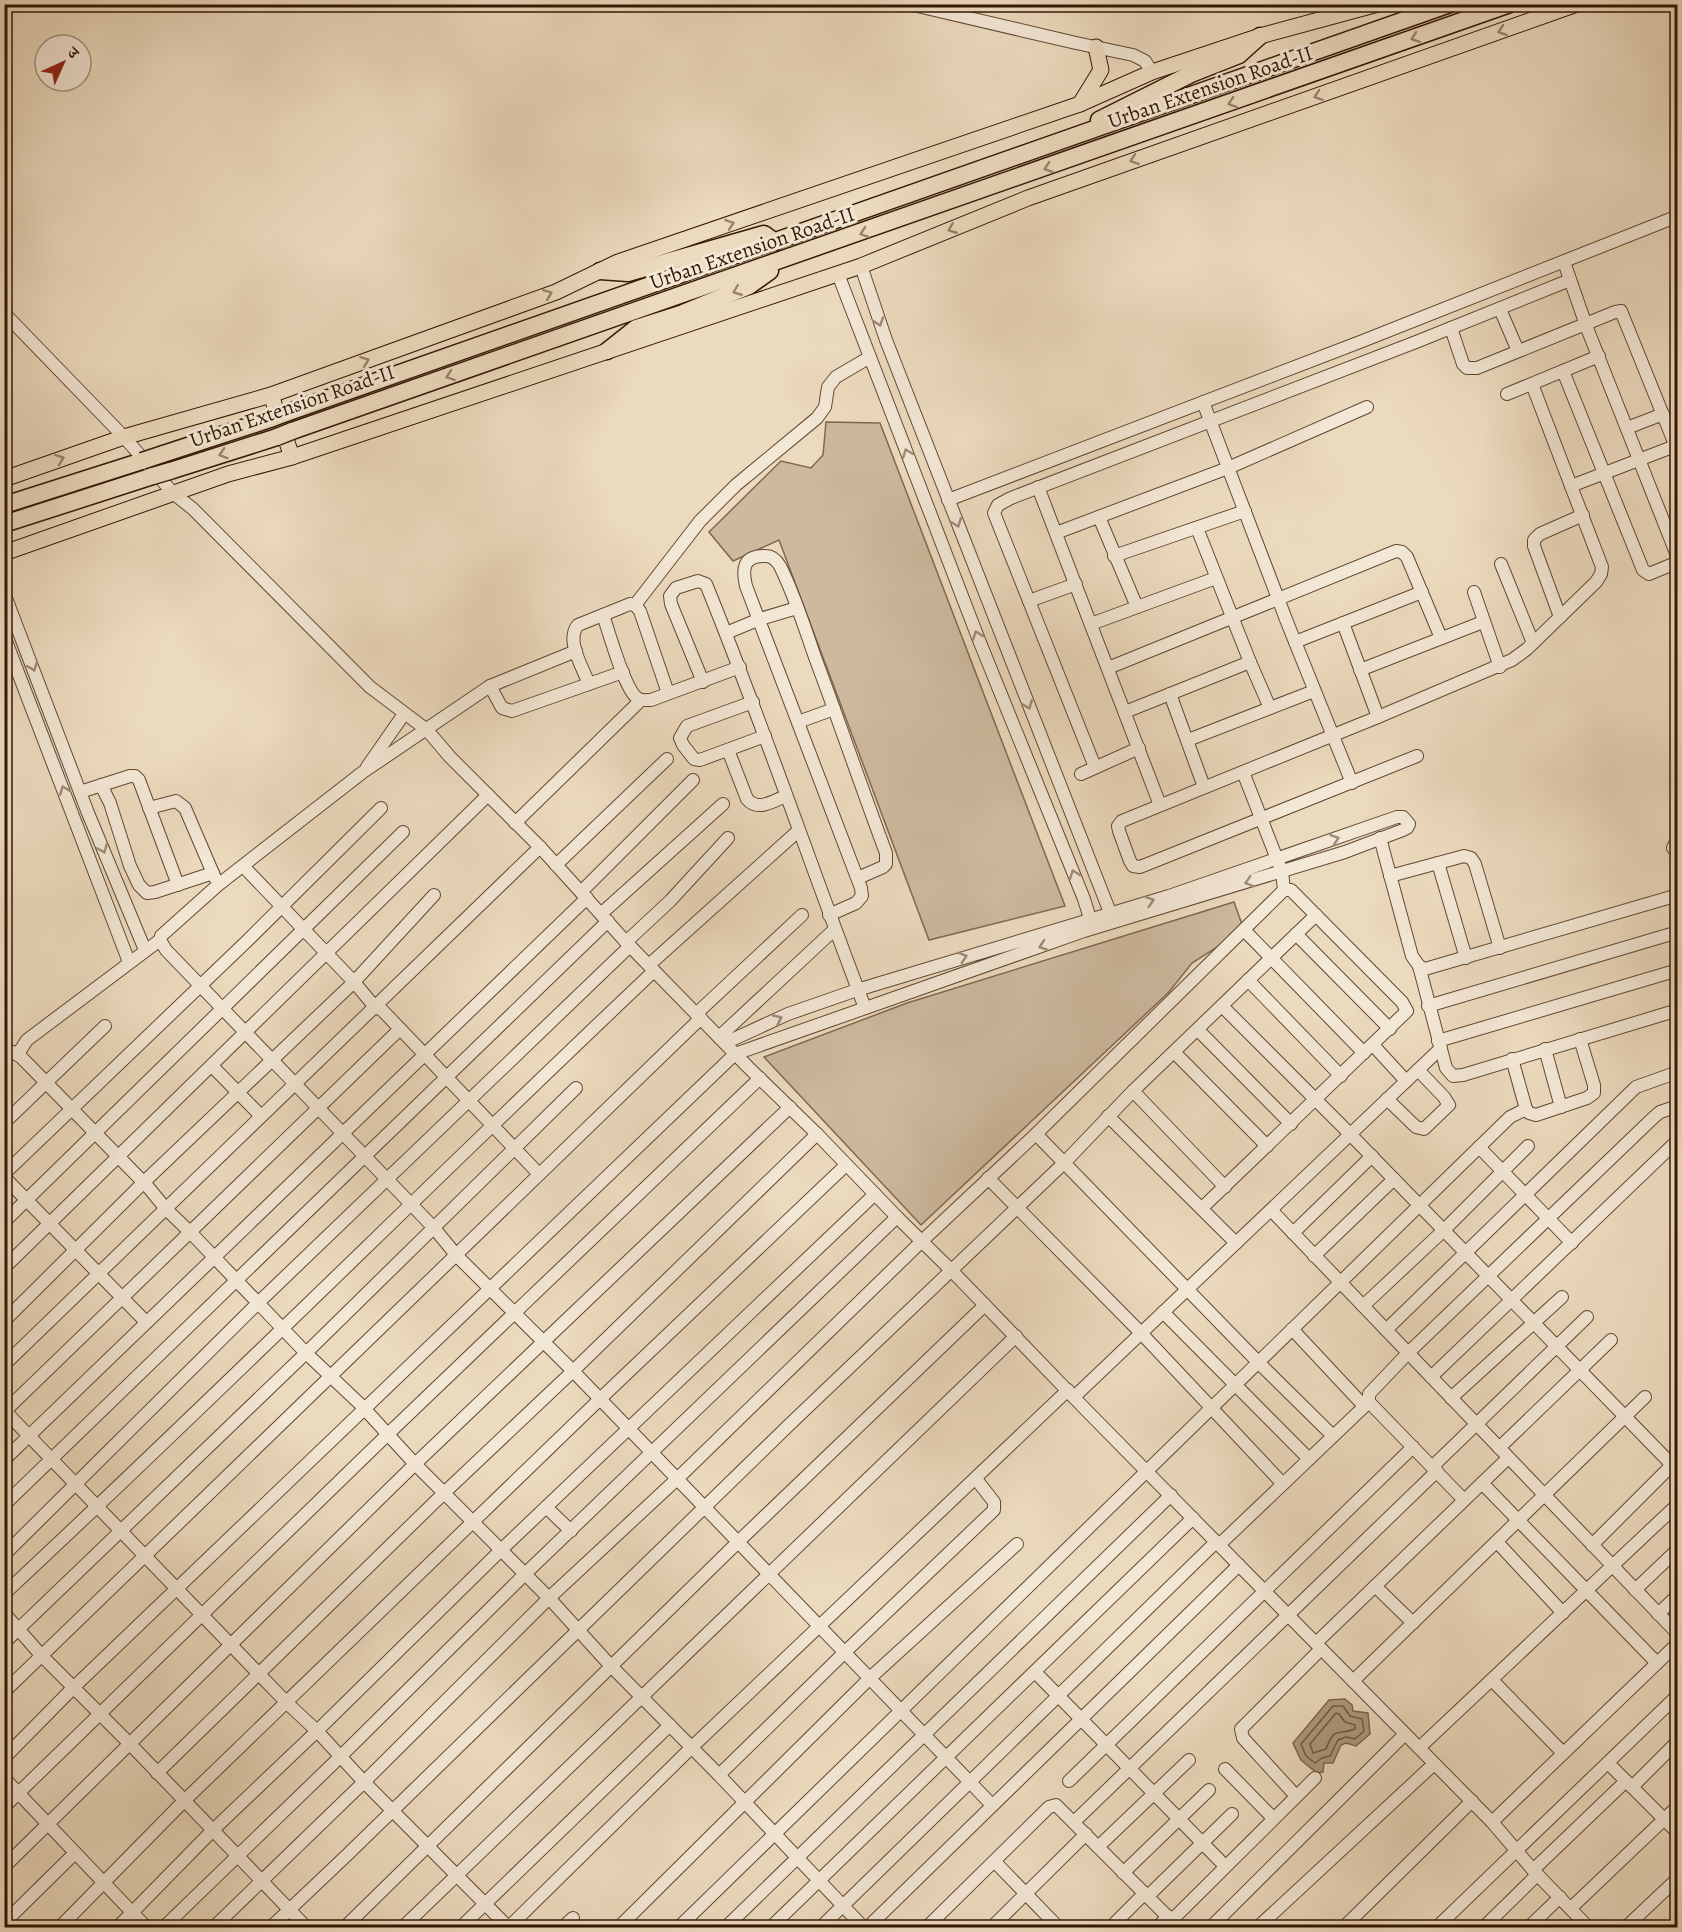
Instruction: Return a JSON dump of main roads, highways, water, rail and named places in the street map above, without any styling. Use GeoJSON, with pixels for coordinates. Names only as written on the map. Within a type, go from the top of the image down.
{"type":"FeatureCollection","features":[{"type":"Feature","properties":{"kind":"highway","name":"Urban Extension Road-II"},"geometry":{"type":"LineString","coordinates":[[4,506],[278,416],[1450,4]]}},
{"type":"Feature","properties":{"kind":"highway","name":"Urban Extension Road-II"},"geometry":{"type":"LineString","coordinates":[[4,524],[285,434],[1510,4]]}},
{"type":"Feature","properties":{"kind":"highway"},"geometry":{"type":"LineString","coordinates":[[1083,134],[1103,117],[1191,74],[1239,55],[1260,36]]}},
{"type":"Feature","properties":{"kind":"highway"},"geometry":{"type":"LineString","coordinates":[[600,271],[628,273],[764,234],[775,242]]}},
{"type":"Feature","properties":{"kind":"highway"},"geometry":{"type":"LineString","coordinates":[[607,351],[636,328],[683,313],[749,286],[786,260]]}},
{"type":"Feature","properties":{"kind":"main road"},"geometry":{"type":"LineString","coordinates":[[4,479],[124,436],[272,395],[556,292],[618,262],[1080,104],[1152,72],[1260,36],[1378,4]]}},
{"type":"Feature","properties":{"kind":"main road"},"geometry":{"type":"LineString","coordinates":[[4,553],[228,474],[292,457],[861,267],[1028,198],[1577,4]]}},
{"type":"Feature","properties":{"kind":"main road"},"geometry":{"type":"LineString","coordinates":[[1080,104],[1101,70],[1096,47]]}},
{"type":"Feature","properties":{"kind":"main road"},"geometry":{"type":"LineString","coordinates":[[272,395],[292,457]]}},
{"type":"Feature","properties":{"kind":"water"},"geometry":{"type":"Polygon","coordinates":[[[1345,1699],[1352,1705],[1353,1711],[1368,1713],[1370,1734],[1356,1746],[1346,1743],[1341,1745],[1333,1763],[1324,1763],[1323,1772],[1317,1773],[1301,1760],[1293,1743],[1329,1700],[1345,1699]]]}}]}
